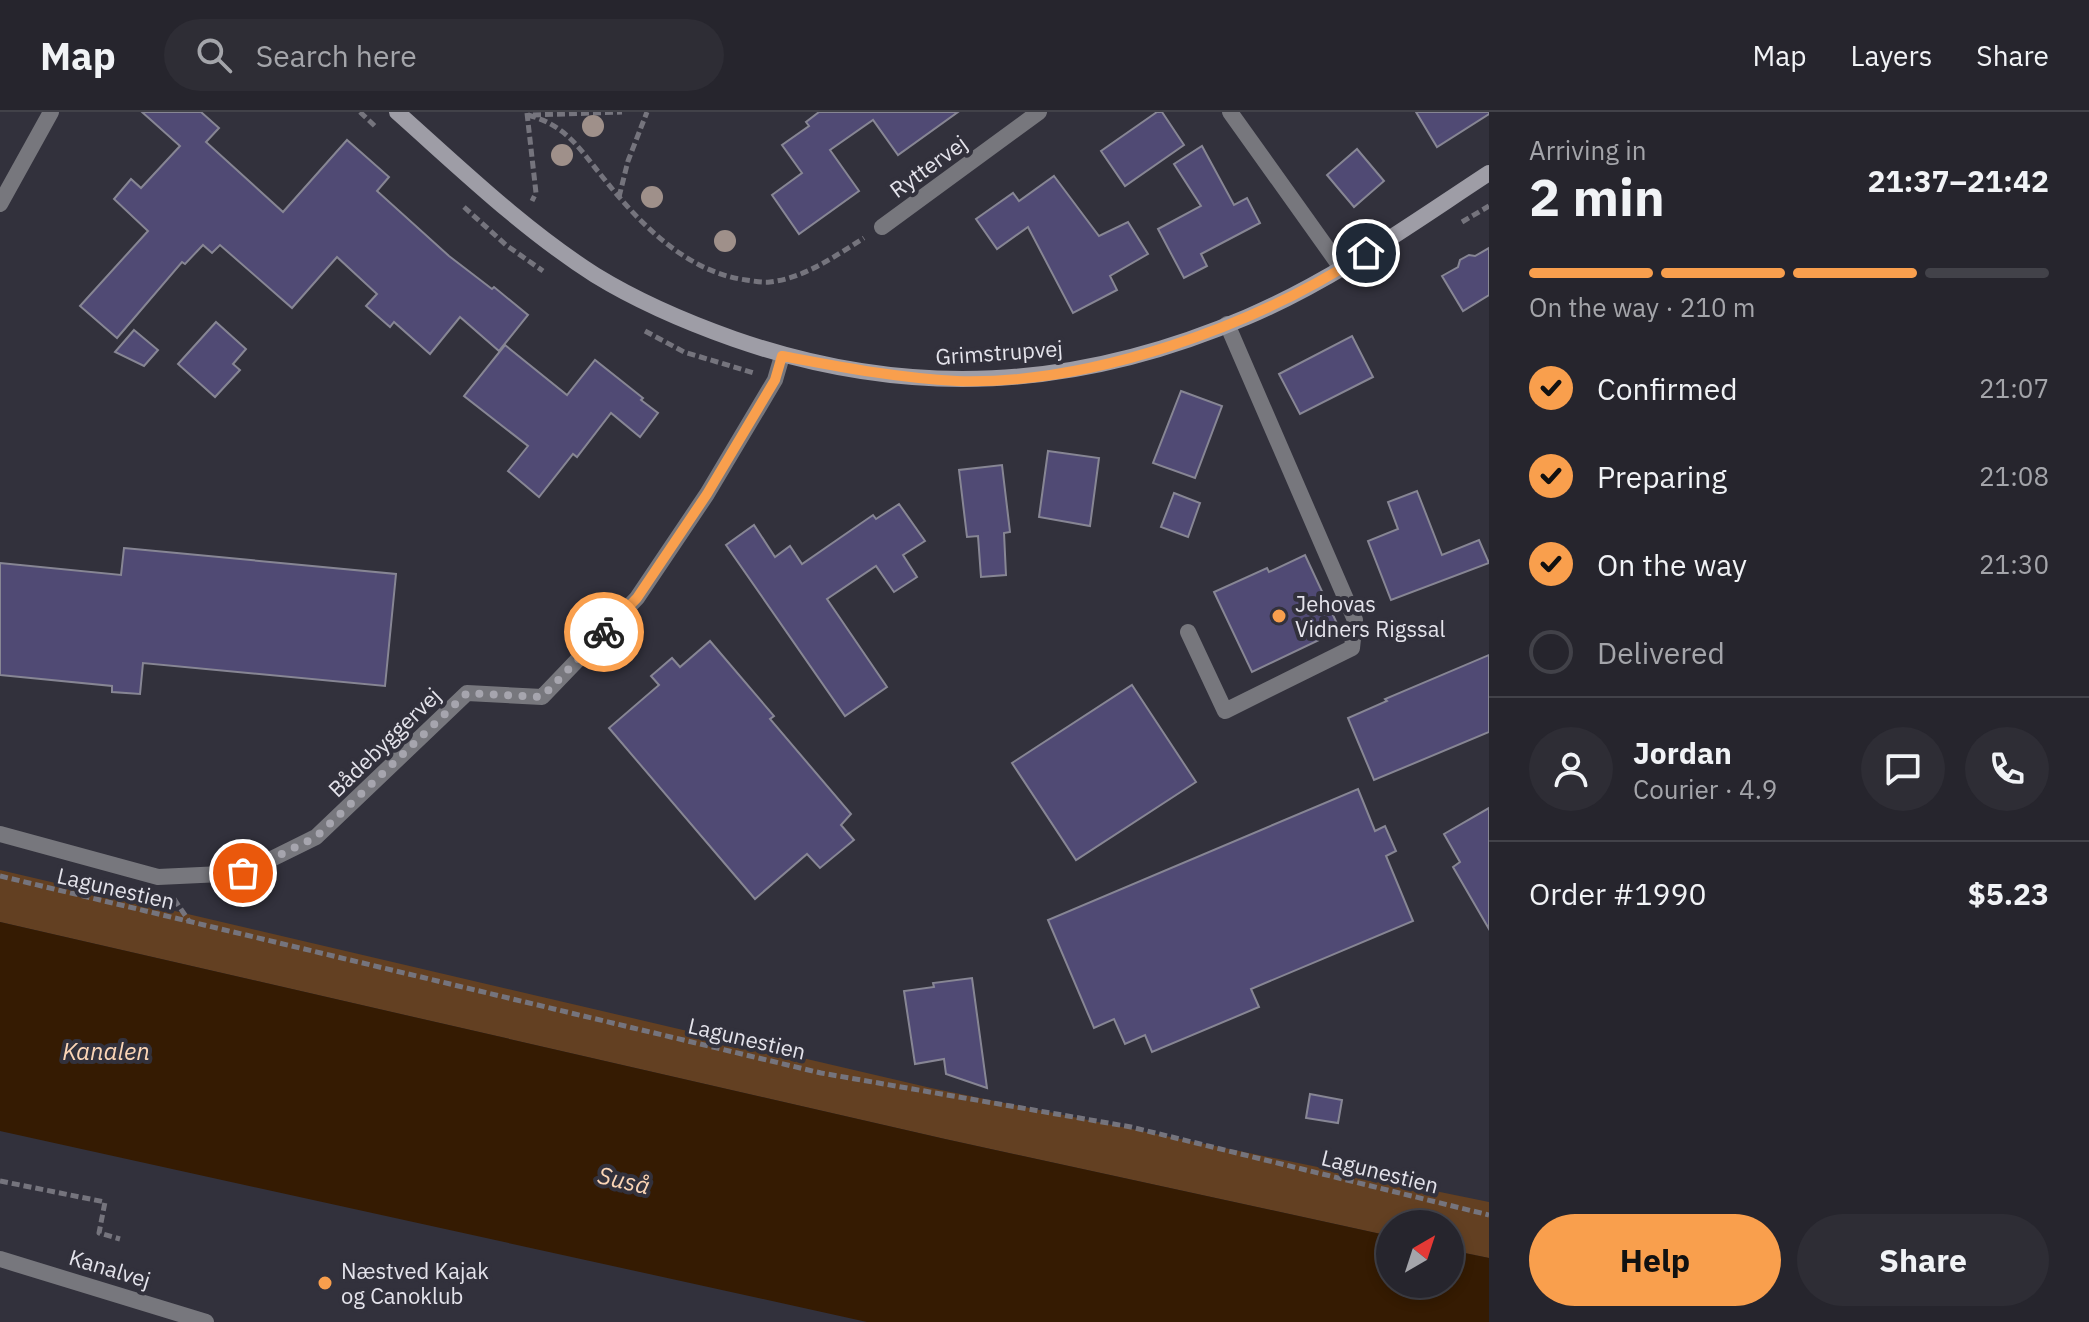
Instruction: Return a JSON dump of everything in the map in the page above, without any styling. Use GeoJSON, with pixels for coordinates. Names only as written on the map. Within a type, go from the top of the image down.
{"type":"FeatureCollection","features":[{"type":"Feature","properties":{"kind":"street"},"geometry":{"type":"LineString","coordinates":[[0,204],[51,112]]}},
{"type":"Feature","properties":{"kind":"street","name":"Grimstrupvej"},"geometry":{"type":"LineString","coordinates":[[397,112],[521,223],[596,276],[680,320],[782,356],[886,376],[961,381],[1038,376],[1136,357],[1227,324],[1342,269],[1489,173]]}},
{"type":"Feature","properties":{"kind":"street","name":"Ryttervej"},"geometry":{"type":"LineString","coordinates":[[882,227],[1039,112]]}},
{"type":"Feature","properties":{"kind":"street"},"geometry":{"type":"LineString","coordinates":[[1230,112],[1342,269]]}},
{"type":"Feature","properties":{"kind":"street"},"geometry":{"type":"LineString","coordinates":[[1188,632],[1225,711],[1352,648],[1355,620],[1227,324]]}},
{"type":"Feature","properties":{"kind":"street","name":"Bådebyggervej"},"geometry":{"type":"LineString","coordinates":[[0,834],[158,877],[243,873],[316,837],[467,693],[542,697],[637,598],[707,494],[775,380],[782,356]]}},
{"type":"Feature","properties":{"kind":"street","name":"Kanalvej"},"geometry":{"type":"LineString","coordinates":[[0,1259],[206,1322]]}},
{"type":"Feature","properties":{"kind":"path"},"geometry":{"type":"LineString","coordinates":[[360,112],[383,133]]}},
{"type":"Feature","properties":{"kind":"path"},"geometry":{"type":"LineString","coordinates":[[528,113],[622,112]]}},
{"type":"Feature","properties":{"kind":"path"},"geometry":{"type":"LineString","coordinates":[[619,197],[628,161],[647,112]]}},
{"type":"Feature","properties":{"kind":"path"},"geometry":{"type":"LineString","coordinates":[[506,245],[536,193],[528,113]]}},
{"type":"Feature","properties":{"kind":"path"},"geometry":{"type":"LineString","coordinates":[[528,113],[549,121],[575,140],[630,211],[678,253],[727,277],[769,283],[809,272],[882,227]]}},
{"type":"Feature","properties":{"kind":"path"},"geometry":{"type":"LineString","coordinates":[[461,204],[506,245],[552,277]]}},
{"type":"Feature","properties":{"kind":"path"},"geometry":{"type":"LineString","coordinates":[[1449,230],[1489,206]]}},
{"type":"Feature","properties":{"kind":"path"},"geometry":{"type":"LineString","coordinates":[[642,330],[684,352],[775,380]]}},
{"type":"Feature","properties":{"kind":"path","name":"Lagunestien"},"geometry":{"type":"LineString","coordinates":[[0,876],[821,1073],[1131,1127],[1489,1215]]}},
{"type":"Feature","properties":{"kind":"path"},"geometry":{"type":"LineString","coordinates":[[0,1181],[105,1202],[99,1233],[120,1239]]}},
{"type":"Feature","properties":{"kind":"shaded area"},"geometry":{"type":"Polygon","coordinates":[[[0,870],[931,1088],[1489,1202],[1489,1258],[1464,1253],[1464,1210],[1376,1210],[1376,1233],[945,1139],[0,922],[0,870]]]}},
{"type":"Feature","properties":{"kind":"water","name":"Kanalen"},"geometry":{"type":"Polygon","coordinates":[[[0,922],[945,1139],[1376,1233],[1376,1298],[1464,1298],[1464,1253],[1489,1258],[1489,1322],[867,1322],[0,1131],[0,922]]]}},
{"type":"Feature","properties":{"kind":"building"},"geometry":{"type":"Polygon","coordinates":[[[142,112],[201,112],[219,128],[206,142],[283,212],[347,140],[389,177],[377,191],[449,256],[528,315],[499,351],[460,317],[430,354],[394,322],[390,327],[366,306],[377,294],[337,257],[292,308],[220,245],[212,253],[203,245],[185,264],[182,262],[117,338],[80,306],[148,231],[114,199],[131,179],[141,188],[180,146],[142,112]]]}},
{"type":"Feature","properties":{"kind":"building"},"geometry":{"type":"Polygon","coordinates":[[[819,112],[958,112],[898,155],[873,120],[830,150],[859,191],[799,234],[772,195],[802,173],[782,145],[809,126],[806,122],[819,112]]]}},
{"type":"Feature","properties":{"kind":"building"},"geometry":{"type":"Polygon","coordinates":[[[1157,112],[1162,112],[1184,145],[1125,186],[1101,151],[1157,112]]]}},
{"type":"Feature","properties":{"kind":"building"},"geometry":{"type":"Polygon","coordinates":[[[1416,112],[1489,112],[1489,114],[1437,147],[1416,112]]]}},
{"type":"Feature","properties":{"kind":"building"},"geometry":{"type":"Polygon","coordinates":[[[1202,146],[1234,205],[1247,198],[1260,223],[1201,254],[1207,266],[1184,278],[1158,229],[1201,206],[1174,164],[1202,146]]]}},
{"type":"Feature","properties":{"kind":"building"},"geometry":{"type":"Polygon","coordinates":[[[1357,149],[1384,181],[1354,207],[1327,175],[1357,149]]]}},
{"type":"Feature","properties":{"kind":"building"},"geometry":{"type":"Polygon","coordinates":[[[1054,176],[1099,236],[1128,222],[1148,254],[1110,276],[1117,290],[1073,313],[1028,227],[997,249],[976,219],[1013,193],[1019,201],[1054,176]]]}},
{"type":"Feature","properties":{"kind":"building"},"geometry":{"type":"Polygon","coordinates":[[[1489,248],[1489,295],[1463,311],[1442,276],[1458,267],[1460,260],[1489,248]]]}},
{"type":"Feature","properties":{"kind":"building"},"geometry":{"type":"Polygon","coordinates":[[[216,322],[246,349],[233,364],[240,370],[215,397],[178,364],[216,322]]]}},
{"type":"Feature","properties":{"kind":"building"},"geometry":{"type":"Polygon","coordinates":[[[134,330],[158,350],[144,366],[115,352],[134,330]]]}},
{"type":"Feature","properties":{"kind":"building"},"geometry":{"type":"Polygon","coordinates":[[[1352,336],[1373,377],[1300,414],[1279,374],[1352,336]]]}},
{"type":"Feature","properties":{"kind":"building"},"geometry":{"type":"Polygon","coordinates":[[[505,345],[567,395],[595,360],[658,413],[640,437],[611,413],[577,457],[573,454],[539,497],[508,471],[528,446],[464,396],[505,345]]]}},
{"type":"Feature","properties":{"kind":"building"},"geometry":{"type":"Polygon","coordinates":[[[1181,391],[1222,406],[1195,478],[1153,463],[1181,391]]]}},
{"type":"Feature","properties":{"kind":"building"},"geometry":{"type":"Polygon","coordinates":[[[1048,451],[1099,458],[1090,526],[1039,517],[1048,451]]]}},
{"type":"Feature","properties":{"kind":"building"},"geometry":{"type":"Polygon","coordinates":[[[1002,465],[1010,532],[1004,533],[1006,575],[981,577],[978,536],[967,537],[959,470],[1002,465]]]}},
{"type":"Feature","properties":{"kind":"building"},"geometry":{"type":"Polygon","coordinates":[[[1417,491],[1442,555],[1479,540],[1489,563],[1391,600],[1368,541],[1398,529],[1388,502],[1417,491]]]}},
{"type":"Feature","properties":{"kind":"building"},"geometry":{"type":"Polygon","coordinates":[[[1174,493],[1200,503],[1188,537],[1161,527],[1174,493]]]}},
{"type":"Feature","properties":{"kind":"building"},"geometry":{"type":"Polygon","coordinates":[[[899,504],[925,541],[903,555],[917,577],[894,592],[876,566],[827,599],[887,687],[845,716],[726,545],[754,525],[775,557],[790,546],[802,564],[873,515],[876,519],[899,504]]]}},
{"type":"Feature","properties":{"kind":"building"},"geometry":{"type":"Polygon","coordinates":[[[124,548],[396,574],[385,686],[143,663],[140,694],[112,692],[112,686],[0,675],[0,563],[121,575],[124,548]]]}},
{"type":"Feature","properties":{"kind":"building","name":"Jehovas Vidners Rigssal"},"geometry":{"type":"Polygon","coordinates":[[[1305,555],[1340,630],[1252,672],[1214,592],[1305,555]]]}},
{"type":"Feature","properties":{"kind":"building"},"geometry":{"type":"Polygon","coordinates":[[[710,641],[774,716],[770,719],[851,814],[841,825],[854,840],[820,868],[807,854],[755,899],[609,728],[659,685],[651,676],[672,658],[680,667],[710,641]]]}},
{"type":"Feature","properties":{"kind":"building"},"geometry":{"type":"Polygon","coordinates":[[[1489,655],[1489,732],[1374,780],[1348,718],[1489,655]]]}},
{"type":"Feature","properties":{"kind":"building"},"geometry":{"type":"Polygon","coordinates":[[[1132,685],[1196,782],[1076,860],[1012,763],[1132,685]]]}},
{"type":"Feature","properties":{"kind":"building"},"geometry":{"type":"Polygon","coordinates":[[[1358,789],[1375,831],[1385,826],[1396,851],[1386,856],[1413,921],[1251,989],[1259,1007],[1152,1052],[1145,1035],[1125,1044],[1114,1019],[1094,1028],[1048,920],[1358,789]]]}},
{"type":"Feature","properties":{"kind":"building"},"geometry":{"type":"Polygon","coordinates":[[[1489,808],[1489,929],[1453,867],[1460,862],[1444,834],[1489,808]]]}},
{"type":"Feature","properties":{"kind":"building"},"geometry":{"type":"Polygon","coordinates":[[[972,978],[987,1088],[946,1074],[944,1059],[915,1064],[904,991],[934,987],[933,983],[972,978]]]}},
{"type":"Feature","properties":{"kind":"building"},"geometry":{"type":"Polygon","coordinates":[[[1310,1094],[1342,1100],[1338,1123],[1306,1118],[1310,1094]]]}},
{"type":"Feature","properties":{"kind":"way so far"},"geometry":{"type":"LineString","coordinates":[[243,873],[316,837],[467,693],[542,697],[604,632]]}},
{"type":"Feature","properties":{"kind":"place","name":"Jehovas Vidners Rigssal"},"geometry":{"type":"Point","coordinates":[1279,616]}},
{"type":"Feature","properties":{"kind":"place","name":"Næstved Kajak og Canoklub"},"geometry":{"type":"Point","coordinates":[325,1283]}},
{"type":"Feature","properties":{"kind":"route"},"geometry":{"type":"LineString","coordinates":[[604,632],[637,598],[707,494],[775,380],[782,356],[886,376],[961,381],[1038,376],[1136,357],[1247,317],[1342,269],[1366,253]]}},
{"type":"Feature","properties":{"kind":"water label","name":"Suså"},"geometry":{"type":"Point","coordinates":[624,1180]}}]}
